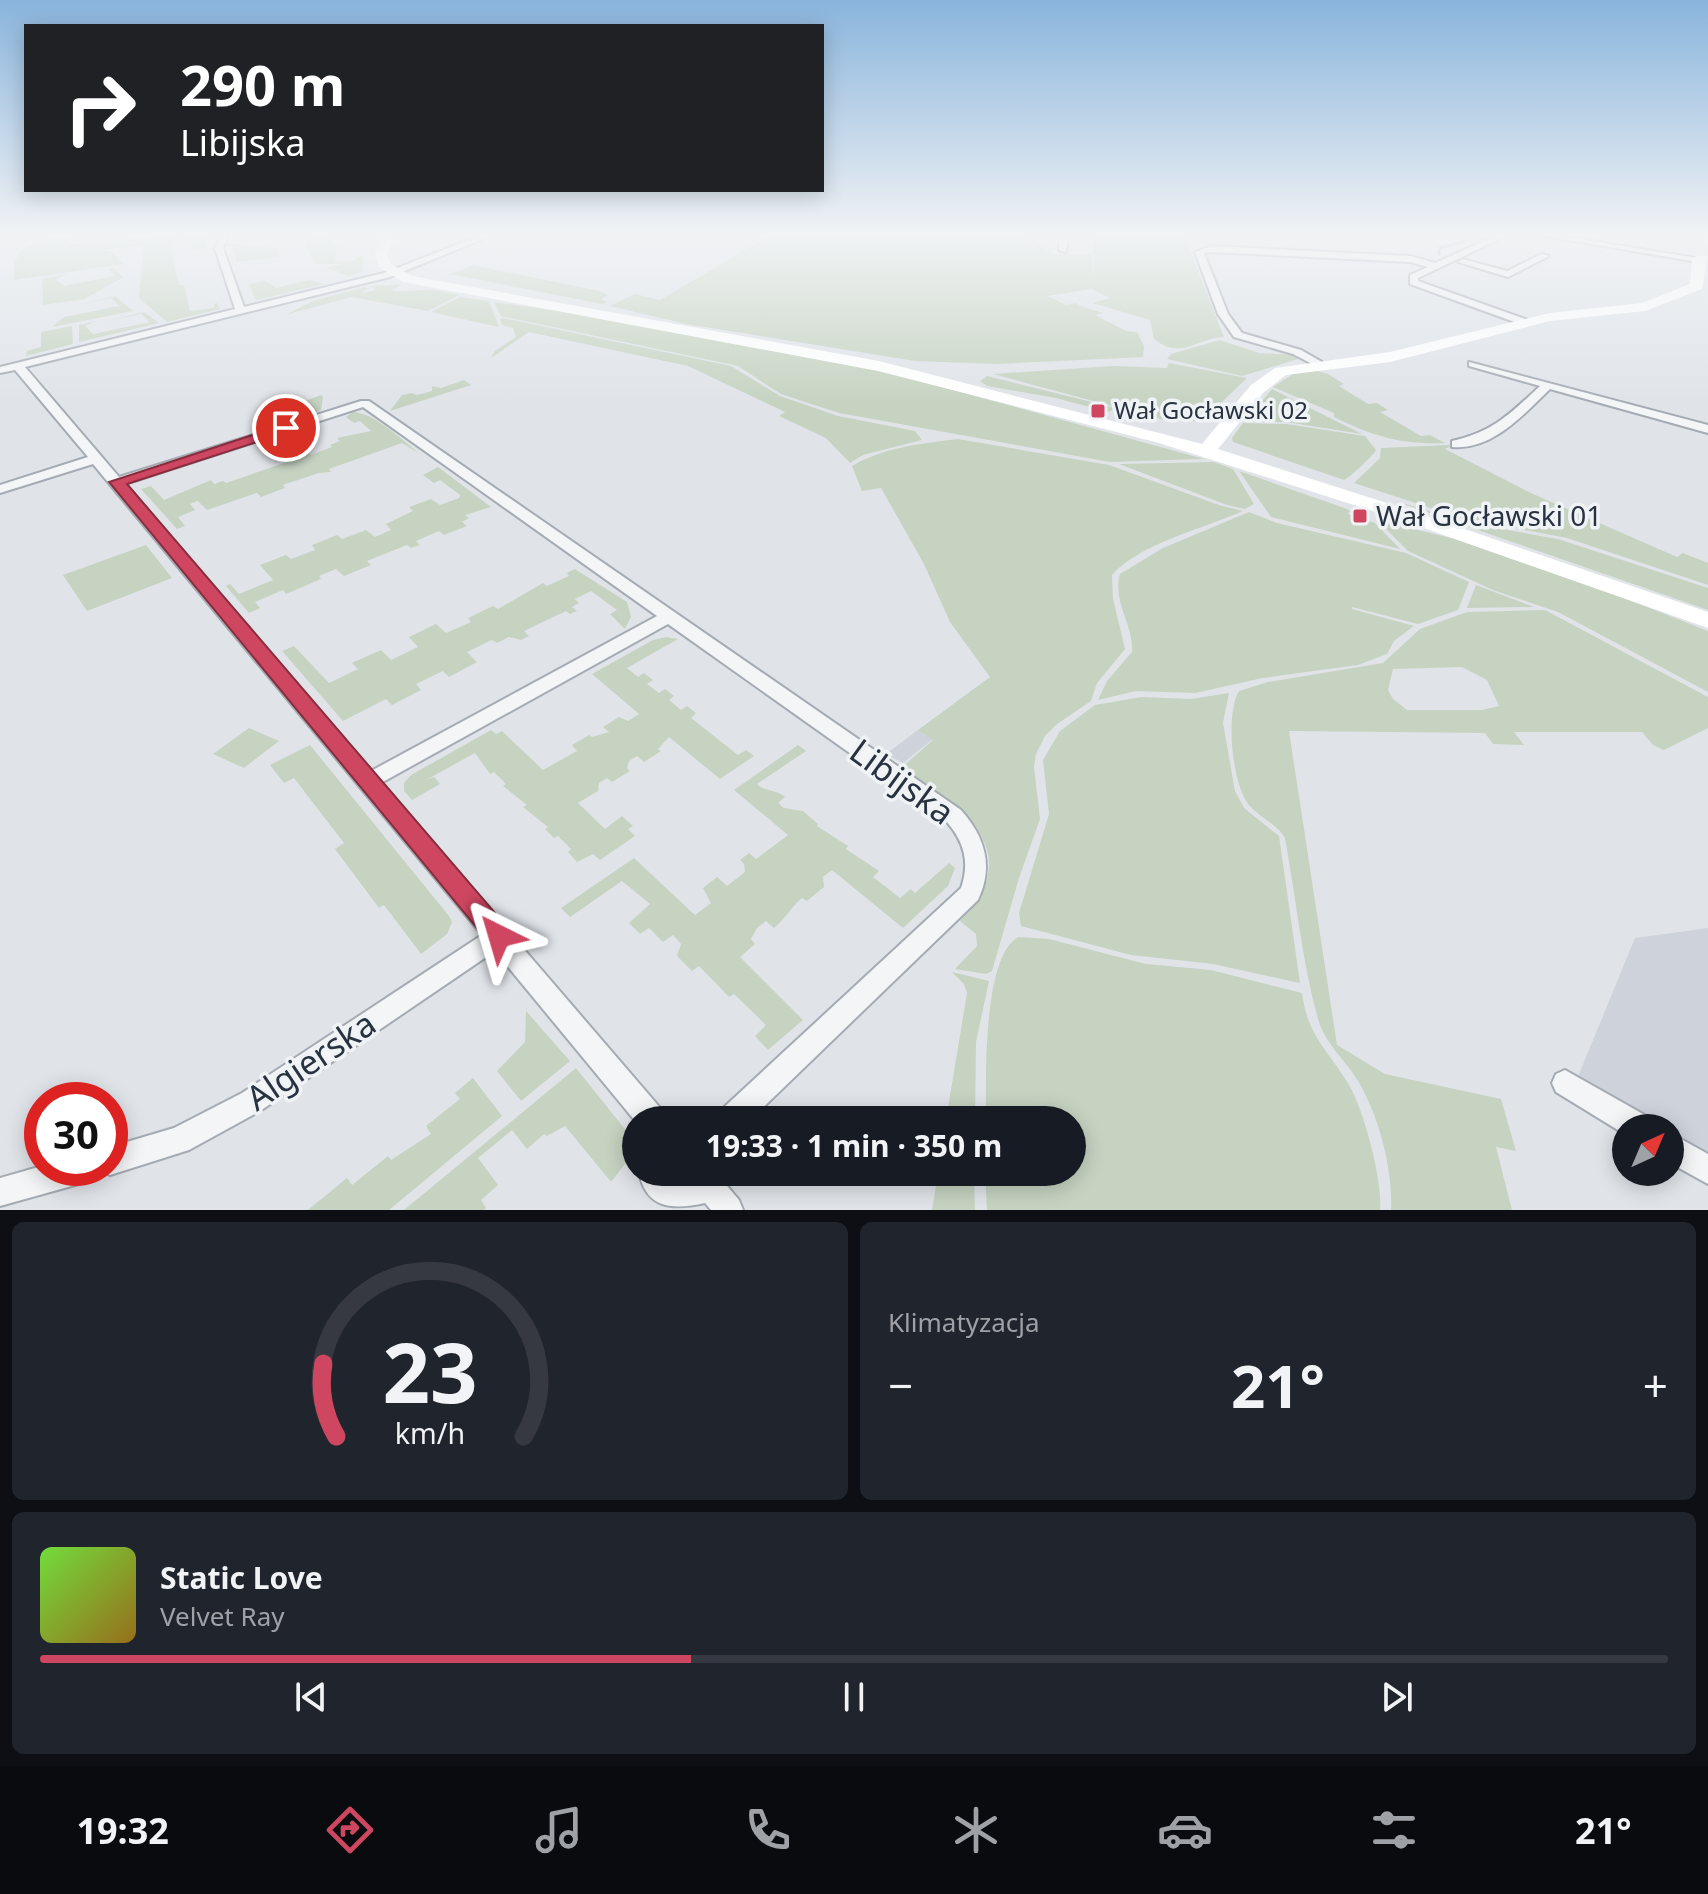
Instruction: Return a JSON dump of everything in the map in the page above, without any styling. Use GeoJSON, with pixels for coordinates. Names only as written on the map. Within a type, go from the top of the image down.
{"type":"FeatureCollection","features":[{"type":"Feature","properties":{"kind":"street"},"geometry":{"type":"LineString","coordinates":[[233,291],[240,311]]}},
{"type":"Feature","properties":{"kind":"street"},"geometry":{"type":"LineString","coordinates":[[0,370],[317,291]]}},
{"type":"Feature","properties":{"kind":"street"},"geometry":{"type":"LineString","coordinates":[[484,291],[904,371],[1182,444],[1408,516],[1708,620]]}},
{"type":"Feature","properties":{"kind":"street"},"geometry":{"type":"LineString","coordinates":[[1213,291],[1223,314],[1238,335],[1297,352],[1318,364]]}},
{"type":"Feature","properties":{"kind":"street"},"geometry":{"type":"LineString","coordinates":[[1443,291],[1524,322]]}},
{"type":"Feature","properties":{"kind":"street"},"geometry":{"type":"LineString","coordinates":[[1182,444],[1233,416],[1272,375],[1318,364],[1390,357],[1524,322],[1645,307],[1683,291]]}},
{"type":"Feature","properties":{"kind":"street"},"geometry":{"type":"LineString","coordinates":[[1473,364],[1708,429]]}},
{"type":"Feature","properties":{"kind":"street"},"geometry":{"type":"LineString","coordinates":[[18,366],[640,1106]]}},
{"type":"Feature","properties":{"kind":"street"},"geometry":{"type":"LineString","coordinates":[[1456,444],[1476,442],[1494,435],[1548,385]]}},
{"type":"Feature","properties":{"kind":"street","name":"Libijska"},"geometry":{"type":"LineString","coordinates":[[117,482],[365,403],[954,816],[971,839],[979,864],[970,893],[746,1106]]}},
{"type":"Feature","properties":{"kind":"street"},"geometry":{"type":"LineString","coordinates":[[1207,451],[1229,426],[1233,416]]}},
{"type":"Feature","properties":{"kind":"street"},"geometry":{"type":"LineString","coordinates":[[0,489],[96,459]]}},
{"type":"Feature","properties":{"kind":"street"},"geometry":{"type":"LineString","coordinates":[[369,781],[668,617]]}},
{"type":"Feature","properties":{"kind":"street","name":"Algierska"},"geometry":{"type":"LineString","coordinates":[[128,1156],[179,1140],[251,1102],[499,936]]}},
{"type":"Feature","properties":{"kind":"street"},"geometry":{"type":"LineString","coordinates":[[1565,1083],[1617,1114]]}},
{"type":"Feature","properties":{"kind":"street"},"geometry":{"type":"LineString","coordinates":[[1684,1155],[1708,1170]]}},
{"type":"Feature","properties":{"kind":"street"},"geometry":{"type":"LineString","coordinates":[[0,1192],[24,1185]]}},
{"type":"Feature","properties":{"kind":"street"},"geometry":{"type":"LineString","coordinates":[[656,1186],[664,1197],[675,1201],[687,1200],[702,1186]]}},
{"type":"Feature","properties":{"kind":"street"},"geometry":{"type":"LineString","coordinates":[[715,1186],[729,1210]]}},
{"type":"Feature","properties":{"kind":"shaded area"},"geometry":{"type":"Polygon","coordinates":[[[918,730],[933,739],[903,763],[886,754],[918,730]]]}},
{"type":"Feature","properties":{"kind":"shaded area"},"geometry":{"type":"Polygon","coordinates":[[[1708,928],[1708,1157],[1684,1142],[1684,1114],[1636,1114],[1577,1079],[1635,938],[1708,928]]]}},
{"type":"Feature","properties":{"kind":"green space"},"geometry":{"type":"Polygon","coordinates":[[[42,291],[98,291],[84,299],[43,305],[42,291]]]}},
{"type":"Feature","properties":{"kind":"green space"},"geometry":{"type":"Polygon","coordinates":[[[140,291],[185,291],[190,311],[214,308],[217,303],[220,309],[167,322],[139,298],[140,291]]]}},
{"type":"Feature","properties":{"kind":"green space"},"geometry":{"type":"Polygon","coordinates":[[[252,291],[293,291],[256,300],[252,291]]]}},
{"type":"Feature","properties":{"kind":"green space"},"geometry":{"type":"Polygon","coordinates":[[[348,291],[441,291],[459,295],[428,311],[351,297],[285,315],[313,301],[348,291]]]}},
{"type":"Feature","properties":{"kind":"green space"},"geometry":{"type":"Polygon","coordinates":[[[538,291],[600,291],[608,295],[601,299],[607,302],[602,304],[538,291]]]}},
{"type":"Feature","properties":{"kind":"green space"},"geometry":{"type":"Polygon","coordinates":[[[675,291],[1076,291],[1048,296],[1066,305],[1076,303],[1103,313],[1095,315],[1126,331],[1137,332],[1144,346],[1143,357],[997,364],[915,361],[686,324],[610,306],[635,294],[660,300],[675,291]]]}},
{"type":"Feature","properties":{"kind":"green space"},"geometry":{"type":"Polygon","coordinates":[[[1097,291],[1206,291],[1224,337],[1189,347],[1164,345],[1154,339],[1150,320],[1092,303],[1110,298],[1097,291]]]}},
{"type":"Feature","properties":{"kind":"green space"},"geometry":{"type":"Polygon","coordinates":[[[115,296],[133,311],[52,327],[64,317],[119,306],[111,298],[76,305],[115,296]]]}},
{"type":"Feature","properties":{"kind":"green space"},"geometry":{"type":"Polygon","coordinates":[[[460,297],[489,301],[499,327],[431,312],[460,297]]]}},
{"type":"Feature","properties":{"kind":"green space"},"geometry":{"type":"Polygon","coordinates":[[[494,302],[581,314],[877,369],[1204,459],[1110,462],[839,413],[781,394],[738,366],[501,316],[494,302]]]}},
{"type":"Feature","properties":{"kind":"green space"},"geometry":{"type":"Polygon","coordinates":[[[144,312],[159,323],[79,342],[79,325],[96,321],[85,326],[93,334],[150,322],[141,314],[104,322],[144,312]]]}},
{"type":"Feature","properties":{"kind":"green space"},"geometry":{"type":"Polygon","coordinates":[[[500,319],[731,366],[780,396],[838,416],[915,431],[922,440],[863,455],[850,463],[826,438],[779,416],[785,412],[688,366],[529,332],[491,358],[495,351],[516,337],[513,328],[502,325],[500,319]]]}},
{"type":"Feature","properties":{"kind":"green space"},"geometry":{"type":"Polygon","coordinates":[[[72,326],[73,344],[26,356],[27,351],[41,347],[41,332],[72,326]]]}},
{"type":"Feature","properties":{"kind":"green space"},"geometry":{"type":"Polygon","coordinates":[[[1220,340],[1259,353],[1297,355],[1298,359],[1242,376],[1167,359],[1171,354],[1220,340]]]}},
{"type":"Feature","properties":{"kind":"green space"},"geometry":{"type":"Polygon","coordinates":[[[1169,363],[1247,378],[1205,418],[1199,421],[1168,421],[993,374],[1113,366],[1167,368],[1169,363]]]}},
{"type":"Feature","properties":{"kind":"green space"},"geometry":{"type":"Polygon","coordinates":[[[1314,370],[1344,384],[1339,386],[1368,404],[1377,403],[1388,410],[1380,412],[1421,436],[1430,435],[1445,443],[1401,441],[1374,434],[1273,387],[1293,374],[1314,370]]]}},
{"type":"Feature","properties":{"kind":"green space"},"geometry":{"type":"Polygon","coordinates":[[[987,376],[1116,408],[1108,412],[1056,398],[987,386],[980,381],[987,376]]]}},
{"type":"Feature","properties":{"kind":"green space"},"geometry":{"type":"Polygon","coordinates":[[[464,380],[471,385],[390,411],[402,395],[417,395],[432,391],[432,386],[441,388],[464,380]]]}},
{"type":"Feature","properties":{"kind":"green space"},"geometry":{"type":"Polygon","coordinates":[[[1272,389],[1362,434],[1286,422],[1244,422],[1272,389]]]}},
{"type":"Feature","properties":{"kind":"green space"},"geometry":{"type":"Polygon","coordinates":[[[321,395],[321,410],[286,422],[263,417],[321,395]]]}},
{"type":"Feature","properties":{"kind":"green space"},"geometry":{"type":"Polygon","coordinates":[[[353,412],[379,422],[420,454],[402,443],[329,469],[331,472],[283,485],[285,488],[261,497],[257,493],[207,510],[198,501],[190,504],[195,510],[178,517],[185,526],[177,529],[141,489],[151,486],[164,500],[211,480],[214,484],[226,483],[287,462],[282,457],[304,449],[311,455],[332,447],[330,445],[340,441],[337,438],[371,431],[360,421],[354,423],[346,417],[353,412]]]}},
{"type":"Feature","properties":{"kind":"green space"},"geometry":{"type":"Polygon","coordinates":[[[1243,423],[1286,424],[1365,436],[1376,450],[1344,480],[1233,442],[1232,438],[1243,423]]]}},
{"type":"Feature","properties":{"kind":"green space"},"geometry":{"type":"Polygon","coordinates":[[[958,439],[1109,465],[1243,511],[1155,546],[1124,564],[1112,575],[1113,599],[1125,649],[1097,683],[1091,701],[1057,724],[1045,736],[1036,754],[1034,767],[1040,819],[992,971],[986,974],[955,969],[977,946],[976,934],[960,921],[980,895],[988,872],[987,851],[978,832],[964,815],[901,768],[933,740],[918,730],[990,677],[950,622],[924,564],[881,488],[862,491],[852,466],[889,451],[958,439]]]}},
{"type":"Feature","properties":{"kind":"green space"},"geometry":{"type":"Polygon","coordinates":[[[1451,446],[1445,449],[1533,494],[1677,557],[1683,553],[1708,563],[1708,585],[1567,538],[1459,517],[1354,483],[1380,458],[1381,448],[1451,446]]]}},
{"type":"Feature","properties":{"kind":"green space"},"geometry":{"type":"Polygon","coordinates":[[[1214,462],[1233,469],[1254,504],[1245,509],[1227,505],[1119,464],[1214,462]]]}},
{"type":"Feature","properties":{"kind":"green space"},"geometry":{"type":"Polygon","coordinates":[[[438,467],[491,507],[465,515],[469,518],[462,522],[467,526],[444,535],[439,531],[416,541],[420,545],[411,548],[407,545],[367,561],[371,565],[344,576],[336,569],[286,594],[283,590],[255,602],[260,608],[249,613],[226,586],[230,584],[239,594],[273,580],[260,565],[286,555],[291,559],[315,550],[312,545],[337,535],[342,539],[366,530],[375,537],[391,530],[386,524],[413,511],[409,507],[431,499],[440,505],[459,498],[460,495],[440,480],[434,483],[423,475],[438,467]]]}},
{"type":"Feature","properties":{"kind":"green space"},"geometry":{"type":"Polygon","coordinates":[[[1239,471],[1347,509],[1350,511],[1348,514],[1375,523],[1400,549],[1271,517],[1239,471]]]}},
{"type":"Feature","properties":{"kind":"green space"},"geometry":{"type":"Polygon","coordinates":[[[1389,499],[1468,523],[1558,539],[1708,588],[1708,610],[1389,499]]]}},
{"type":"Feature","properties":{"kind":"green space"},"geometry":{"type":"Polygon","coordinates":[[[1249,512],[1277,523],[1406,553],[1469,582],[1458,610],[1418,624],[1352,607],[1414,626],[1394,641],[1387,654],[1358,665],[1263,678],[1195,693],[1136,691],[1098,700],[1107,681],[1132,652],[1130,632],[1119,594],[1120,574],[1163,548],[1249,512]]]}},
{"type":"Feature","properties":{"kind":"green space"},"geometry":{"type":"Polygon","coordinates":[[[1385,522],[1455,539],[1622,597],[1708,631],[1708,692],[1558,612],[1493,590],[1408,551],[1382,525],[1385,522]]]}},
{"type":"Feature","properties":{"kind":"green space"},"geometry":{"type":"Polygon","coordinates":[[[146,545],[172,578],[87,611],[63,575],[146,545]]]}},
{"type":"Feature","properties":{"kind":"green space"},"geometry":{"type":"Polygon","coordinates":[[[575,569],[627,602],[631,617],[625,629],[610,614],[617,610],[591,591],[575,599],[579,603],[572,607],[577,611],[570,614],[566,611],[524,631],[529,636],[521,640],[509,637],[497,643],[492,640],[467,652],[477,662],[449,677],[443,671],[416,684],[421,690],[392,705],[386,699],[343,721],[282,651],[294,646],[329,683],[358,669],[352,663],[381,650],[391,660],[418,647],[409,637],[436,624],[446,633],[471,622],[468,618],[493,606],[498,609],[543,583],[547,586],[569,576],[567,573],[575,569]]]}},
{"type":"Feature","properties":{"kind":"green space"},"geometry":{"type":"Polygon","coordinates":[[[1476,585],[1534,607],[1467,608],[1476,585]]]}},
{"type":"Feature","properties":{"kind":"green space"},"geometry":{"type":"Polygon","coordinates":[[[1545,610],[1708,697],[1708,728],[1664,750],[1653,745],[1642,732],[1514,732],[1524,745],[1493,744],[1485,733],[1289,731],[1337,1045],[1385,1074],[1501,1099],[1516,1151],[1496,1147],[1512,1210],[1391,1210],[1387,1160],[1372,1110],[1358,1081],[1330,1044],[1318,1019],[1303,952],[1285,838],[1249,805],[1238,782],[1232,749],[1232,715],[1239,691],[1268,682],[1383,663],[1420,629],[1467,612],[1545,610]],[[1462,667],[1393,669],[1388,690],[1393,699],[1407,710],[1482,710],[1499,706],[1487,680],[1462,667]]]}},
{"type":"Feature","properties":{"kind":"green space"},"geometry":{"type":"Polygon","coordinates":[[[666,637],[678,639],[627,668],[638,677],[644,673],[653,680],[647,684],[659,693],[665,689],[674,696],[669,700],[681,710],[687,706],[696,713],[691,718],[738,755],[746,750],[754,756],[720,779],[669,737],[658,749],[661,751],[644,762],[637,756],[629,761],[627,768],[630,771],[612,782],[607,778],[599,783],[598,791],[578,803],[605,829],[622,816],[633,826],[628,829],[635,836],[600,860],[593,854],[577,862],[568,852],[571,849],[558,836],[554,838],[545,829],[548,827],[523,807],[527,805],[503,786],[506,784],[494,772],[490,774],[475,753],[426,780],[434,777],[440,784],[412,800],[404,791],[404,783],[411,775],[491,730],[496,734],[502,731],[543,770],[577,751],[572,745],[589,735],[592,737],[609,732],[603,727],[619,717],[628,721],[639,714],[592,674],[653,640],[666,637]]]}},
{"type":"Feature","properties":{"kind":"green space"},"geometry":{"type":"Polygon","coordinates":[[[1229,693],[1223,723],[1235,791],[1244,808],[1279,836],[1300,983],[1213,964],[1131,955],[1021,926],[1019,913],[1049,814],[1043,760],[1060,731],[1095,705],[1142,697],[1191,699],[1229,693]]]}},
{"type":"Feature","properties":{"kind":"green space"},"geometry":{"type":"Polygon","coordinates":[[[249,728],[279,741],[244,768],[213,754],[249,728]]]}},
{"type":"Feature","properties":{"kind":"green space"},"geometry":{"type":"Polygon","coordinates":[[[310,745],[449,916],[452,922],[447,934],[421,954],[384,905],[379,908],[335,849],[344,843],[294,778],[284,783],[270,765],[310,745]]]}},
{"type":"Feature","properties":{"kind":"green space"},"geometry":{"type":"Polygon","coordinates":[[[798,745],[806,751],[757,784],[785,797],[778,803],[784,808],[803,811],[817,826],[848,846],[846,849],[879,871],[873,877],[900,898],[911,889],[915,893],[949,863],[955,868],[948,886],[903,928],[832,870],[823,877],[824,887],[807,901],[802,898],[774,928],[766,921],[757,928],[751,939],[755,944],[740,957],[803,1020],[768,1050],[755,1036],[766,1025],[734,994],[729,997],[699,966],[692,971],[677,956],[681,944],[673,935],[663,942],[649,928],[640,934],[629,923],[650,904],[622,881],[570,917],[561,908],[634,858],[695,915],[711,903],[703,888],[717,877],[727,886],[745,872],[740,860],[749,853],[756,859],[788,835],[734,790],[798,745]]]}},
{"type":"Feature","properties":{"kind":"green space"},"geometry":{"type":"Polygon","coordinates":[[[1018,937],[1049,939],[1146,964],[1211,970],[1302,993],[1314,1032],[1349,1085],[1361,1111],[1375,1165],[1380,1210],[987,1210],[986,1186],[1086,1186],[1086,1106],[986,1106],[988,1022],[998,969],[1006,949],[1018,937]]]}},
{"type":"Feature","properties":{"kind":"green space"},"geometry":{"type":"Polygon","coordinates":[[[952,972],[989,981],[976,1042],[975,1106],[948,1106],[967,993],[964,984],[952,972]]]}},
{"type":"Feature","properties":{"kind":"green space"},"geometry":{"type":"Polygon","coordinates":[[[526,1011],[570,1061],[521,1101],[497,1071],[525,1042],[526,1011]]]}},
{"type":"Feature","properties":{"kind":"green space"},"geometry":{"type":"Polygon","coordinates":[[[576,1068],[622,1126],[622,1168],[611,1182],[565,1126],[547,1136],[544,1134],[527,1149],[512,1130],[478,1158],[498,1185],[481,1200],[486,1208],[484,1210],[404,1210],[576,1068]]]}},
{"type":"Feature","properties":{"kind":"green space"},"geometry":{"type":"Polygon","coordinates":[[[473,1078],[502,1116],[389,1210],[308,1210],[347,1178],[352,1185],[388,1156],[391,1160],[431,1134],[426,1126],[460,1099],[455,1093],[473,1078]]]}},
{"type":"Feature","properties":{"kind":"green space"},"geometry":{"type":"Polygon","coordinates":[[[936,1186],[974,1186],[975,1210],[932,1210],[936,1186]]]}},
{"type":"Feature","properties":{"kind":"place","name":"Wał Gocławski 02"},"geometry":{"type":"Point","coordinates":[1098,411]}},
{"type":"Feature","properties":{"kind":"place","name":"Wał Gocławski 01"},"geometry":{"type":"Point","coordinates":[1360,516]}},
{"type":"Feature","properties":{"kind":"route"},"geometry":{"type":"LineString","coordinates":[[286,428],[117,482],[499,936]]}}]}
